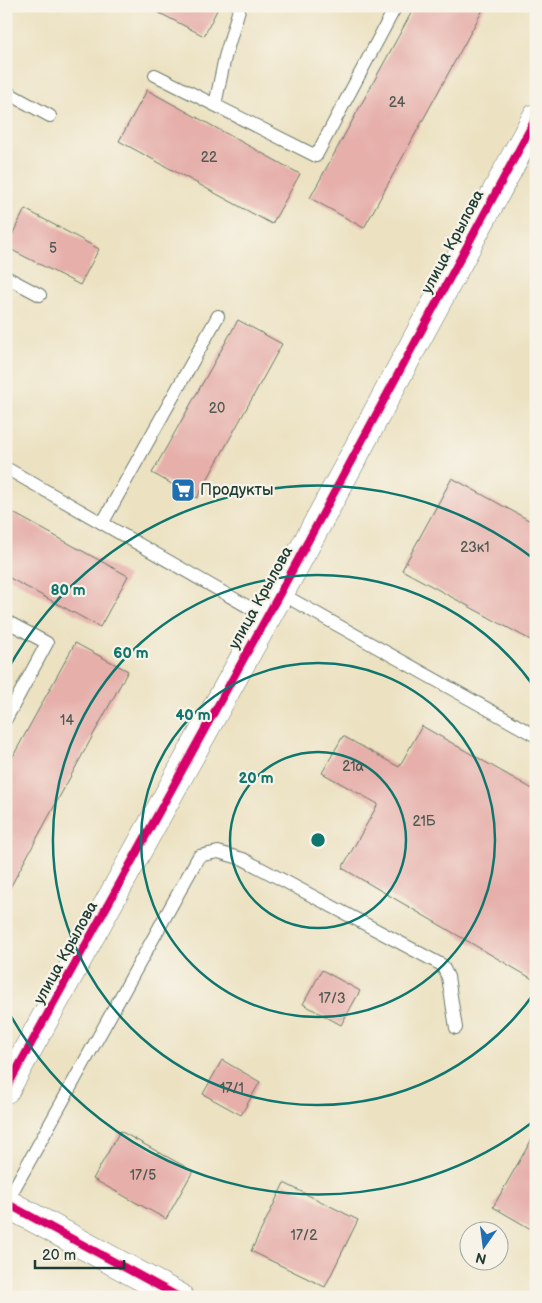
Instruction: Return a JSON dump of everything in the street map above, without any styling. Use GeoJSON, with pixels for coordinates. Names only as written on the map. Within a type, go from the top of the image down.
{"type":"FeatureCollection","features":[{"type":"Feature","properties":{"kind":"street","name":"улица Крылова"},"geometry":{"type":"LineString","coordinates":[[6,1089],[280,593],[536,118]]}},
{"type":"Feature","properties":{"kind":"street"},"geometry":{"type":"LineString","coordinates":[[6,1203],[179,1297]]}},
{"type":"Feature","properties":{"kind":"lane"},"geometry":{"type":"LineString","coordinates":[[215,105],[225,57],[240,6]]}},
{"type":"Feature","properties":{"kind":"lane"},"geometry":{"type":"LineString","coordinates":[[155,75],[316,156],[396,6]]}},
{"type":"Feature","properties":{"kind":"lane"},"geometry":{"type":"LineString","coordinates":[[6,92],[50,116]]}},
{"type":"Feature","properties":{"kind":"lane"},"geometry":{"type":"LineString","coordinates":[[6,277],[40,295]]}},
{"type":"Feature","properties":{"kind":"lane"},"geometry":{"type":"LineString","coordinates":[[103,522],[218,316]]}},
{"type":"Feature","properties":{"kind":"lane"},"geometry":{"type":"LineString","coordinates":[[6,468],[266,617]]}},
{"type":"Feature","properties":{"kind":"lane"},"geometry":{"type":"LineString","coordinates":[[280,593],[536,736]]}},
{"type":"Feature","properties":{"kind":"lane"},"geometry":{"type":"LineString","coordinates":[[6,621],[47,643],[6,719]]}},
{"type":"Feature","properties":{"kind":"lane"},"geometry":{"type":"LineString","coordinates":[[6,1203],[199,856],[218,852],[243,859],[442,965],[448,977],[456,1028]]}},
{"type":"Feature","properties":{"kind":"building"},"geometry":{"type":"Polygon","coordinates":[[[146,6],[219,6],[204,36],[146,6]]]}},
{"type":"Feature","properties":{"kind":"building"},"geometry":{"type":"Polygon","coordinates":[[[415,6],[485,6],[364,228],[310,198],[415,6]]]}},
{"type":"Feature","properties":{"kind":"building"},"geometry":{"type":"Polygon","coordinates":[[[147,90],[300,174],[272,224],[119,141],[147,90]]]}},
{"type":"Feature","properties":{"kind":"building"},"geometry":{"type":"Polygon","coordinates":[[[25,209],[99,249],[80,285],[6,247],[25,209]]]}},
{"type":"Feature","properties":{"kind":"building"},"geometry":{"type":"Polygon","coordinates":[[[238,320],[282,344],[197,498],[152,473],[238,320]]]}},
{"type":"Feature","properties":{"kind":"building"},"geometry":{"type":"Polygon","coordinates":[[[452,478],[536,524],[536,643],[402,570],[452,478]]]}},
{"type":"Feature","properties":{"kind":"building"},"geometry":{"type":"Polygon","coordinates":[[[6,509],[128,576],[100,627],[6,576],[6,509]]]}},
{"type":"Feature","properties":{"kind":"building"},"geometry":{"type":"Polygon","coordinates":[[[75,643],[128,671],[6,895],[6,769],[75,643]]]}},
{"type":"Feature","properties":{"kind":"building"},"geometry":{"type":"Polygon","coordinates":[[[422,726],[536,791],[536,981],[342,868],[378,804],[322,773],[343,736],[399,767],[422,726]]]}},
{"type":"Feature","properties":{"kind":"building"},"geometry":{"type":"Polygon","coordinates":[[[322,970],[360,991],[341,1025],[303,1004],[322,970]]]}},
{"type":"Feature","properties":{"kind":"building"},"geometry":{"type":"Polygon","coordinates":[[[222,1060],[260,1082],[241,1115],[203,1094],[222,1060]]]}},
{"type":"Feature","properties":{"kind":"building"},"geometry":{"type":"Polygon","coordinates":[[[120,1131],[193,1171],[166,1219],[93,1179],[120,1131]]]}},
{"type":"Feature","properties":{"kind":"building"},"geometry":{"type":"Polygon","coordinates":[[[536,1132],[536,1232],[493,1207],[536,1132]]]}},
{"type":"Feature","properties":{"kind":"building"},"geometry":{"type":"Polygon","coordinates":[[[284,1183],[358,1220],[325,1287],[251,1251],[284,1183]]]}},
{"type":"Feature","properties":{"kind":"cycle path"},"geometry":{"type":"LineString","coordinates":[[6,1089],[280,593],[536,118]]}},
{"type":"Feature","properties":{"kind":"cycle path"},"geometry":{"type":"LineString","coordinates":[[6,1203],[179,1297]]}},
{"type":"Feature","properties":{"kind":"place","name":"Продукты"},"geometry":{"type":"Point","coordinates":[183,490]}}]}
